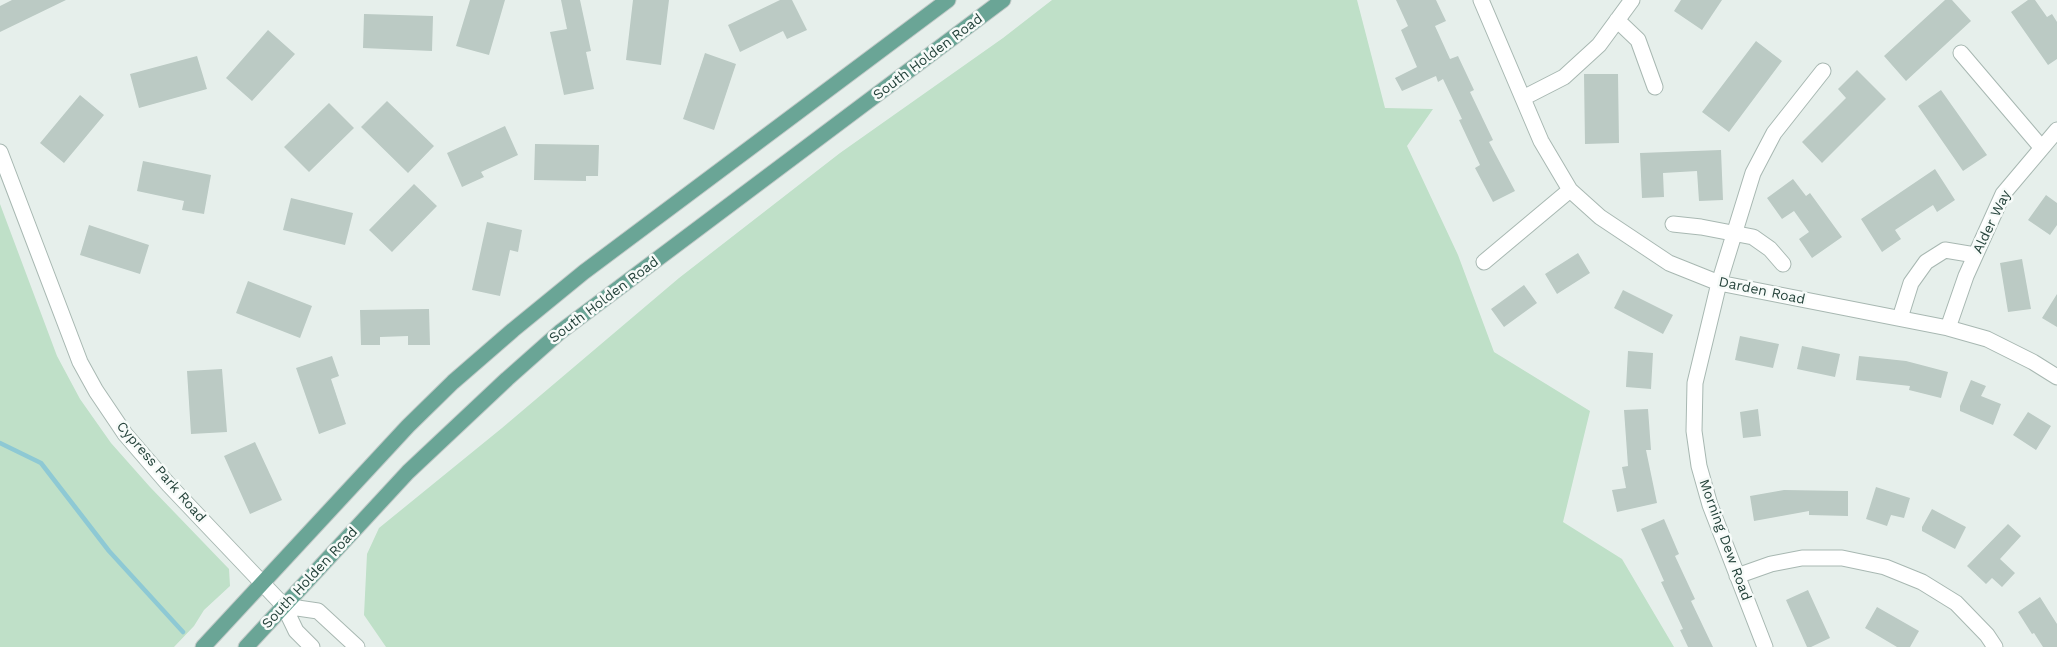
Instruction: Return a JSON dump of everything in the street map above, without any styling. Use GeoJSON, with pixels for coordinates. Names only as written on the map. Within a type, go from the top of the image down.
{"type":"FeatureCollection","features":[{"type":"Feature","properties":{"kind":"main road"},"geometry":{"type":"LineString","coordinates":[[203,647],[408,426],[453,382],[584,272],[948,0]]}},
{"type":"Feature","properties":{"kind":"main road","name":"South Holden Road"},"geometry":{"type":"LineString","coordinates":[[246,647],[408,472],[560,332],[1003,0]]}},
{"type":"Feature","properties":{"kind":"street","name":"Darden Road"},"geometry":{"type":"LineString","coordinates":[[1480,0],[1541,141],[1570,190],[1600,217],[1669,263],[1719,283],[1948,328],[1987,340],[2033,362],[2057,377]]}},
{"type":"Feature","properties":{"kind":"street"},"geometry":{"type":"LineString","coordinates":[[1522,98],[1564,76],[1599,45],[1632,0]]}},
{"type":"Feature","properties":{"kind":"street"},"geometry":{"type":"LineString","coordinates":[[1617,20],[1638,40],[1655,87]]}},
{"type":"Feature","properties":{"kind":"street"},"geometry":{"type":"LineString","coordinates":[[1961,53],[2041,148]]}},
{"type":"Feature","properties":{"kind":"street","name":"Morning Dew Road"},"geometry":{"type":"LineString","coordinates":[[1765,647],[1710,505],[1699,466],[1694,431],[1695,383],[1719,283],[1754,173],[1774,133],[1823,71]]}},
{"type":"Feature","properties":{"kind":"street","name":"Alder Way"},"geometry":{"type":"LineString","coordinates":[[1948,328],[1975,255],[2003,194],[2057,130]]}},
{"type":"Feature","properties":{"kind":"street","name":"Cypress Park Road"},"geometry":{"type":"LineString","coordinates":[[0,152],[80,362],[96,391],[125,434],[169,485],[284,606],[296,631],[312,647]]}},
{"type":"Feature","properties":{"kind":"street"},"geometry":{"type":"LineString","coordinates":[[1484,262],[1570,190]]}},
{"type":"Feature","properties":{"kind":"street"},"geometry":{"type":"LineString","coordinates":[[1673,224],[1753,237],[1770,249],[1783,264]]}},
{"type":"Feature","properties":{"kind":"street"},"geometry":{"type":"LineString","coordinates":[[1900,318],[1911,283],[1926,262],[1945,250],[1975,255]]}},
{"type":"Feature","properties":{"kind":"street"},"geometry":{"type":"LineString","coordinates":[[1736,576],[1771,564],[1802,558],[1842,558],[1885,567],[1922,582],[1956,603],[1987,635],[1995,647]]}},
{"type":"Feature","properties":{"kind":"street"},"geometry":{"type":"LineString","coordinates":[[284,606],[318,611],[356,647]]}},
{"type":"Feature","properties":{"kind":"green space"},"geometry":{"type":"Polygon","coordinates":[[[1052,0],[1357,0],[1385,108],[1433,109],[1407,146],[1458,255],[1494,352],[1590,411],[1563,522],[1622,559],[1674,647],[386,647],[364,615],[367,554],[379,528],[502,428],[679,278],[840,153],[1003,38],[1052,0]]]}},
{"type":"Feature","properties":{"kind":"green space"},"geometry":{"type":"Polygon","coordinates":[[[0,204],[57,356],[80,399],[111,443],[150,487],[229,569],[230,586],[204,610],[194,626],[174,647],[0,647],[0,204]]]}},
{"type":"Feature","properties":{"kind":"building"},"geometry":{"type":"Polygon","coordinates":[[[12,0],[66,0],[0,32],[0,6],[12,0]]]}},
{"type":"Feature","properties":{"kind":"building"},"geometry":{"type":"Polygon","coordinates":[[[470,0],[505,0],[489,55],[456,46],[470,0]]]}},
{"type":"Feature","properties":{"kind":"building"},"geometry":{"type":"Polygon","coordinates":[[[561,0],[580,0],[591,51],[586,52],[594,89],[564,95],[550,32],[567,29],[561,0]]]}},
{"type":"Feature","properties":{"kind":"building"},"geometry":{"type":"Polygon","coordinates":[[[633,0],[669,0],[661,65],[626,60],[633,0]]]}},
{"type":"Feature","properties":{"kind":"building"},"geometry":{"type":"Polygon","coordinates":[[[780,0],[792,0],[807,30],[787,39],[783,31],[740,52],[728,25],[780,0]]]}},
{"type":"Feature","properties":{"kind":"building"},"geometry":{"type":"Polygon","coordinates":[[[1396,0],[1436,0],[1446,21],[1435,26],[1450,59],[1458,56],[1474,90],[1470,92],[1493,140],[1489,142],[1515,191],[1493,202],[1475,168],[1480,165],[1459,120],[1462,119],[1443,79],[1438,82],[1436,76],[1402,91],[1395,78],[1417,67],[1401,30],[1408,26],[1396,0]]]}},
{"type":"Feature","properties":{"kind":"building"},"geometry":{"type":"Polygon","coordinates":[[[1681,0],[1722,0],[1702,30],[1674,11],[1681,0]]]}},
{"type":"Feature","properties":{"kind":"building"},"geometry":{"type":"Polygon","coordinates":[[[1945,0],[1952,0],[1971,21],[1906,81],[1884,56],[1945,0]]]}},
{"type":"Feature","properties":{"kind":"building"},"geometry":{"type":"Polygon","coordinates":[[[2028,0],[2035,0],[2047,17],[2052,14],[2057,22],[2057,59],[2048,65],[2011,12],[2028,0]]]}},
{"type":"Feature","properties":{"kind":"building"},"geometry":{"type":"Polygon","coordinates":[[[364,14],[433,16],[432,51],[363,48],[364,14]]]}},
{"type":"Feature","properties":{"kind":"building"},"geometry":{"type":"Polygon","coordinates":[[[268,30],[295,54],[252,101],[226,78],[268,30]]]}},
{"type":"Feature","properties":{"kind":"building"},"geometry":{"type":"Polygon","coordinates":[[[1756,41],[1782,61],[1729,132],[1702,112],[1756,41]]]}},
{"type":"Feature","properties":{"kind":"building"},"geometry":{"type":"Polygon","coordinates":[[[705,53],[736,64],[714,130],[683,119],[705,53]]]}},
{"type":"Feature","properties":{"kind":"building"},"geometry":{"type":"Polygon","coordinates":[[[197,56],[207,89],[139,108],[130,74],[197,56]]]}},
{"type":"Feature","properties":{"kind":"building"},"geometry":{"type":"Polygon","coordinates":[[[1857,70],[1886,99],[1822,163],[1802,142],[1846,98],[1838,89],[1857,70]]]}},
{"type":"Feature","properties":{"kind":"building"},"geometry":{"type":"Polygon","coordinates":[[[1584,74],[1618,74],[1619,143],[1585,144],[1584,74]]]}},
{"type":"Feature","properties":{"kind":"building"},"geometry":{"type":"Polygon","coordinates":[[[1941,90],[1987,155],[1963,171],[1918,106],[1941,90]]]}},
{"type":"Feature","properties":{"kind":"building"},"geometry":{"type":"Polygon","coordinates":[[[80,95],[104,115],[64,163],[40,143],[80,95]]]}},
{"type":"Feature","properties":{"kind":"building"},"geometry":{"type":"Polygon","coordinates":[[[387,101],[434,146],[408,173],[361,127],[387,101]]]}},
{"type":"Feature","properties":{"kind":"building"},"geometry":{"type":"Polygon","coordinates":[[[329,103],[354,128],[309,172],[284,147],[329,103]]]}},
{"type":"Feature","properties":{"kind":"building"},"geometry":{"type":"Polygon","coordinates":[[[505,126],[518,155],[481,172],[484,177],[462,187],[447,153],[505,126]]]}},
{"type":"Feature","properties":{"kind":"building"},"geometry":{"type":"Polygon","coordinates":[[[535,144],[599,145],[598,176],[586,176],[586,181],[534,180],[535,144]]]}},
{"type":"Feature","properties":{"kind":"building"},"geometry":{"type":"Polygon","coordinates":[[[1721,150],[1723,200],[1699,201],[1697,171],[1663,173],[1664,197],[1642,198],[1640,153],[1721,150]]]}},
{"type":"Feature","properties":{"kind":"building"},"geometry":{"type":"Polygon","coordinates":[[[143,161],[211,175],[204,214],[182,210],[184,201],[137,191],[143,161]]]}},
{"type":"Feature","properties":{"kind":"building"},"geometry":{"type":"Polygon","coordinates":[[[1935,169],[1955,200],[1937,212],[1933,205],[1895,230],[1901,239],[1882,252],[1861,219],[1935,169]]]}},
{"type":"Feature","properties":{"kind":"building"},"geometry":{"type":"Polygon","coordinates":[[[1793,179],[1806,196],[1810,193],[1842,237],[1812,258],[1799,239],[1809,232],[1794,211],[1782,219],[1767,198],[1793,179]]]}},
{"type":"Feature","properties":{"kind":"building"},"geometry":{"type":"Polygon","coordinates":[[[414,184],[437,206],[392,252],[369,230],[414,184]]]}},
{"type":"Feature","properties":{"kind":"building"},"geometry":{"type":"Polygon","coordinates":[[[2046,195],[2057,203],[2057,225],[2050,235],[2028,220],[2046,195]]]}},
{"type":"Feature","properties":{"kind":"building"},"geometry":{"type":"Polygon","coordinates":[[[291,198],[353,213],[345,245],[283,230],[291,198]]]}},
{"type":"Feature","properties":{"kind":"building"},"geometry":{"type":"Polygon","coordinates":[[[487,222],[522,230],[518,252],[510,250],[500,296],[472,290],[487,222]]]}},
{"type":"Feature","properties":{"kind":"building"},"geometry":{"type":"Polygon","coordinates":[[[89,225],[149,245],[140,274],[80,255],[89,225]]]}},
{"type":"Feature","properties":{"kind":"building"},"geometry":{"type":"Polygon","coordinates":[[[1578,253],[1590,273],[1557,294],[1545,274],[1578,253]]]}},
{"type":"Feature","properties":{"kind":"building"},"geometry":{"type":"Polygon","coordinates":[[[2022,259],[2031,309],[2008,312],[2000,263],[2022,259]]]}},
{"type":"Feature","properties":{"kind":"building"},"geometry":{"type":"Polygon","coordinates":[[[248,281],[312,306],[300,338],[236,313],[248,281]]]}},
{"type":"Feature","properties":{"kind":"building"},"geometry":{"type":"Polygon","coordinates":[[[1524,285],[1537,303],[1504,327],[1491,309],[1524,285]]]}},
{"type":"Feature","properties":{"kind":"building"},"geometry":{"type":"Polygon","coordinates":[[[1623,290],[1673,315],[1663,334],[1614,308],[1623,290]]]}},
{"type":"Feature","properties":{"kind":"building"},"geometry":{"type":"Polygon","coordinates":[[[2057,294],[2057,327],[2042,318],[2057,294]]]}},
{"type":"Feature","properties":{"kind":"building"},"geometry":{"type":"Polygon","coordinates":[[[429,309],[430,345],[408,345],[408,336],[380,337],[380,345],[361,345],[360,310],[429,309]]]}},
{"type":"Feature","properties":{"kind":"building"},"geometry":{"type":"Polygon","coordinates":[[[1740,336],[1779,344],[1773,368],[1735,360],[1740,336]]]}},
{"type":"Feature","properties":{"kind":"building"},"geometry":{"type":"Polygon","coordinates":[[[1802,346],[1840,354],[1835,377],[1797,369],[1802,346]]]}},
{"type":"Feature","properties":{"kind":"building"},"geometry":{"type":"Polygon","coordinates":[[[1628,351],[1653,353],[1651,389],[1626,387],[1628,351]]]}},
{"type":"Feature","properties":{"kind":"building"},"geometry":{"type":"Polygon","coordinates":[[[332,356],[339,376],[331,379],[346,424],[319,434],[296,368],[332,356]]]}},
{"type":"Feature","properties":{"kind":"building"},"geometry":{"type":"Polygon","coordinates":[[[1859,356],[1906,361],[1948,372],[1941,398],[1909,390],[1910,386],[1856,380],[1859,356]]]}},
{"type":"Feature","properties":{"kind":"building"},"geometry":{"type":"Polygon","coordinates":[[[222,369],[227,432],[191,434],[187,371],[222,369]]]}},
{"type":"Feature","properties":{"kind":"building"},"geometry":{"type":"Polygon","coordinates":[[[1971,380],[1986,386],[1981,396],[2001,404],[1993,425],[1960,411],[1960,406],[1971,380]]]}},
{"type":"Feature","properties":{"kind":"building"},"geometry":{"type":"Polygon","coordinates":[[[1648,409],[1651,450],[1646,450],[1657,503],[1617,512],[1612,490],[1626,488],[1622,467],[1628,466],[1624,410],[1648,409]]]}},
{"type":"Feature","properties":{"kind":"building"},"geometry":{"type":"Polygon","coordinates":[[[1758,409],[1761,436],[1743,438],[1740,412],[1758,409]]]}},
{"type":"Feature","properties":{"kind":"building"},"geometry":{"type":"Polygon","coordinates":[[[2028,412],[2051,426],[2036,450],[2013,435],[2028,412]]]}},
{"type":"Feature","properties":{"kind":"building"},"geometry":{"type":"Polygon","coordinates":[[[255,442],[282,500],[250,514],[224,456],[255,442]]]}},
{"type":"Feature","properties":{"kind":"building"},"geometry":{"type":"Polygon","coordinates":[[[1876,487],[1910,498],[1904,518],[1891,515],[1887,526],[1866,519],[1876,487]]]}},
{"type":"Feature","properties":{"kind":"building"},"geometry":{"type":"Polygon","coordinates":[[[1784,490],[1848,491],[1848,516],[1809,515],[1809,511],[1754,521],[1750,496],[1784,490]]]}},
{"type":"Feature","properties":{"kind":"building"},"geometry":{"type":"Polygon","coordinates":[[[1932,509],[1966,527],[1955,549],[1922,531],[1922,527],[1932,509]]]}},
{"type":"Feature","properties":{"kind":"building"},"geometry":{"type":"Polygon","coordinates":[[[1664,519],[1679,554],[1675,556],[1695,599],[1691,601],[1713,647],[1688,647],[1680,630],[1683,629],[1661,582],[1664,581],[1641,529],[1664,519]]]}},
{"type":"Feature","properties":{"kind":"building"},"geometry":{"type":"Polygon","coordinates":[[[2008,524],[2021,536],[2000,559],[2015,573],[2002,587],[1992,578],[1986,584],[1967,566],[2008,524]]]}},
{"type":"Feature","properties":{"kind":"building"},"geometry":{"type":"Polygon","coordinates":[[[1808,590],[1830,638],[1811,647],[1807,647],[1786,600],[1808,590]]]}},
{"type":"Feature","properties":{"kind":"building"},"geometry":{"type":"Polygon","coordinates":[[[2040,597],[2057,624],[2057,647],[2043,647],[2018,612],[2040,597]]]}},
{"type":"Feature","properties":{"kind":"building"},"geometry":{"type":"Polygon","coordinates":[[[1877,607],[1919,631],[1910,647],[1897,647],[1865,628],[1877,607]]]}},
{"type":"Feature","properties":{"kind":"waterway"},"geometry":{"type":"LineString","coordinates":[[0,443],[41,463],[109,551],[183,632]]}}]}
